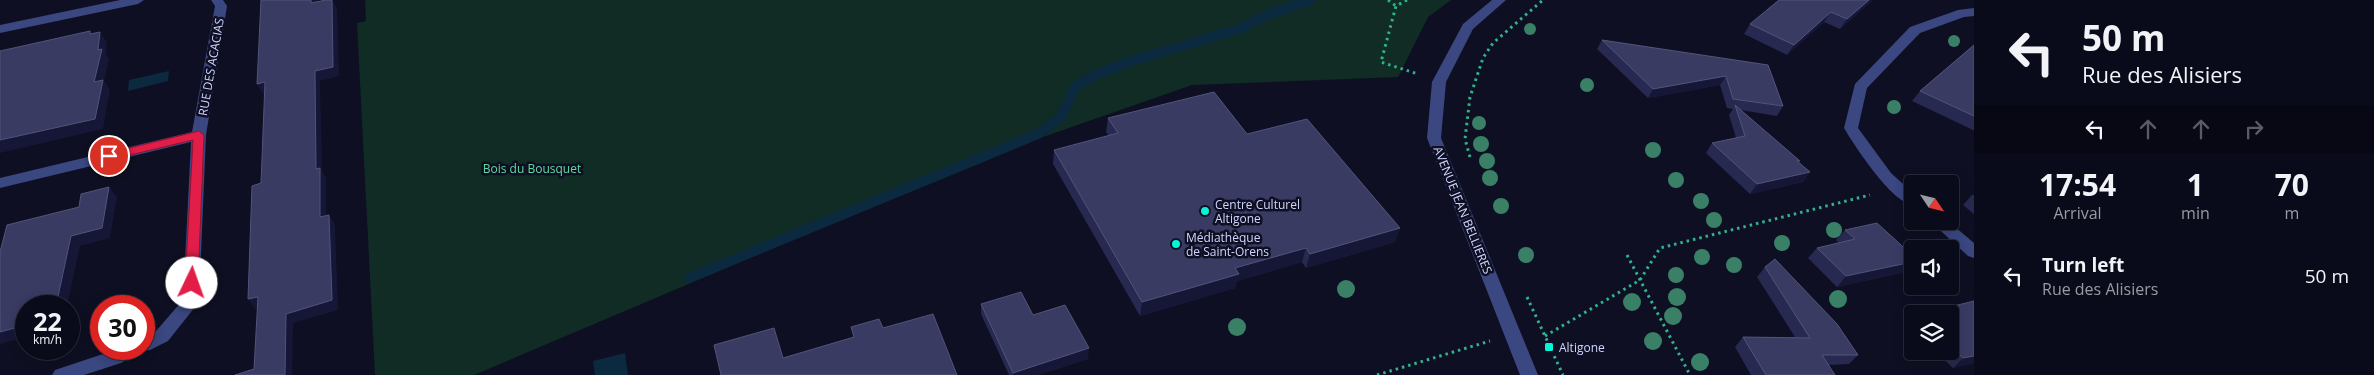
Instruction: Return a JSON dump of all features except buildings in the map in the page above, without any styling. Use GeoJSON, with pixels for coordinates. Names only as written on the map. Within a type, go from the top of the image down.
{"type":"FeatureCollection","features":[{"type":"Feature","properties":{"kind":"street"},"geometry":{"type":"LineString","coordinates":[[0,29],[138,0]]}},
{"type":"Feature","properties":{"kind":"street","name":"RUE DES ACACIAS"},"geometry":{"type":"LineString","coordinates":[[155,340],[162,336],[190,302],[199,135],[221,6],[217,0]]}},
{"type":"Feature","properties":{"kind":"street","name":"AVENUE JEAN BELLIERES"},"geometry":{"type":"LineString","coordinates":[[1500,0],[1468,27],[1439,82],[1434,138],[1530,375]]}},
{"type":"Feature","properties":{"kind":"street"},"geometry":{"type":"LineString","coordinates":[[1904,193],[1886,177],[1851,128],[1860,87],[1915,30],[1962,14],[1974,12]]}},
{"type":"Feature","properties":{"kind":"street"},"geometry":{"type":"LineString","coordinates":[[0,183],[199,135]]}},
{"type":"Feature","properties":{"kind":"street"},"geometry":{"type":"LineString","coordinates":[[1948,230],[1974,252]]}},
{"type":"Feature","properties":{"kind":"street"},"geometry":{"type":"LineString","coordinates":[[61,375],[109,360]]}},
{"type":"Feature","properties":{"kind":"path"},"geometry":{"type":"LineString","coordinates":[[1388,0],[1396,6]]}},
{"type":"Feature","properties":{"kind":"path"},"geometry":{"type":"LineString","coordinates":[[1407,0],[1396,6],[1381,62],[1439,82]]}},
{"type":"Feature","properties":{"kind":"path"},"geometry":{"type":"LineString","coordinates":[[1470,158],[1465,139],[1470,97],[1484,58],[1493,43],[1544,0]]}},
{"type":"Feature","properties":{"kind":"path"},"geometry":{"type":"LineString","coordinates":[[1545,336],[1640,280],[1660,248],[1898,187]]}},
{"type":"Feature","properties":{"kind":"path"},"geometry":{"type":"LineString","coordinates":[[1627,255],[1690,375]]}},
{"type":"Feature","properties":{"kind":"path"},"geometry":{"type":"LineString","coordinates":[[1525,292],[1563,375]]}},
{"type":"Feature","properties":{"kind":"path"},"geometry":{"type":"LineString","coordinates":[[1377,375],[1512,334]]}},
{"type":"Feature","properties":{"kind":"green space","name":"Bois du Bousquet"},"geometry":{"type":"Polygon","coordinates":[[[365,0],[1451,0],[1428,17],[1398,77],[1192,85],[1000,152],[474,375],[375,375],[357,23],[366,21],[365,0]]]}},
{"type":"Feature","properties":{"kind":"water"},"geometry":{"type":"Polygon","coordinates":[[[169,71],[168,81],[128,91],[129,80],[169,71]]]}},
{"type":"Feature","properties":{"kind":"water"},"geometry":{"type":"Polygon","coordinates":[[[625,353],[628,375],[595,375],[593,361],[625,353]]]}},
{"type":"Feature","properties":{"kind":"waterway"},"geometry":{"type":"LineString","coordinates":[[689,278],[1038,134],[1061,117],[1075,87],[1093,76],[1129,62],[1239,29],[1264,16],[1310,0]]}},
{"type":"Feature","properties":{"kind":"place","name":"Centre Culturel Altigone"},"geometry":{"type":"Point","coordinates":[1205,211]}},
{"type":"Feature","properties":{"kind":"place","name":"Médiathèque de Saint-Orens"},"geometry":{"type":"Point","coordinates":[1176,244]}},
{"type":"Feature","properties":{"kind":"place","name":"Altigone"},"geometry":{"type":"Point","coordinates":[1549,347]}},
{"type":"Feature","properties":{"kind":"route"},"geometry":{"type":"LineString","coordinates":[[109,156],[199,135],[192,283]]}}]}
